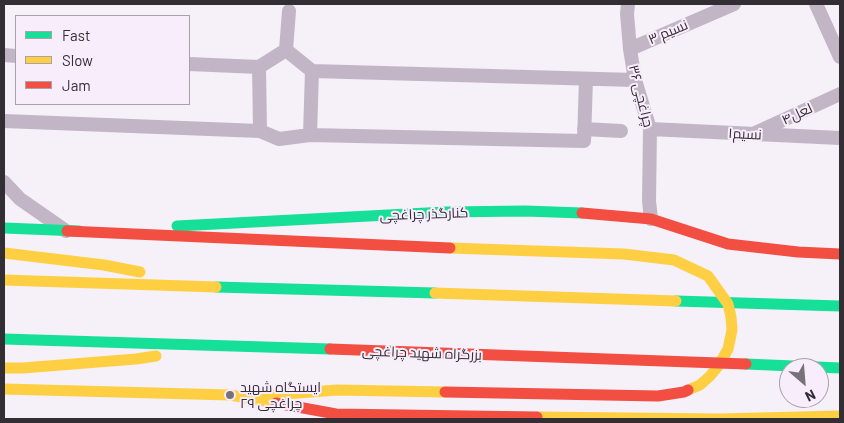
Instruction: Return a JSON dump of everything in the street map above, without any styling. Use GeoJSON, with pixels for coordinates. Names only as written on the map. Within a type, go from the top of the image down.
{"type":"FeatureCollection","features":[{"type":"Feature","properties":{"kind":"main road","name":"کنارگذر چراغچی"},"geometry":{"type":"LineString","coordinates":[[4,228],[67,231],[446,212],[525,211],[592,213],[650,219],[728,244],[798,252],[840,254]]}},
{"type":"Feature","properties":{"kind":"main road"},"geometry":{"type":"LineString","coordinates":[[4,389],[246,397],[336,390],[658,396],[684,392],[700,385],[710,376],[728,349],[732,330],[728,304],[708,276],[674,260],[624,254],[380,246],[67,231]]}},
{"type":"Feature","properties":{"kind":"main road"},"geometry":{"type":"LineString","coordinates":[[4,253],[104,265],[206,286]]}},
{"type":"Feature","properties":{"kind":"main road"},"geometry":{"type":"LineString","coordinates":[[4,280],[840,306]]}},
{"type":"Feature","properties":{"kind":"main road","name":"بزرگراه شهید چراغچی"},"geometry":{"type":"LineString","coordinates":[[4,339],[228,345],[840,368]]}},
{"type":"Feature","properties":{"kind":"main road"},"geometry":{"type":"LineString","coordinates":[[4,368],[136,359],[228,345]]}},
{"type":"Feature","properties":{"kind":"main road"},"geometry":{"type":"LineString","coordinates":[[246,397],[336,414],[719,419],[840,416]]}},
{"type":"Feature","properties":{"kind":"street","name":"چراغچی ۳۶"},"geometry":{"type":"LineString","coordinates":[[628,4],[630,48],[636,80],[650,130],[650,219]]}},
{"type":"Feature","properties":{"kind":"street","name":"نسیم ۳"},"geometry":{"type":"LineString","coordinates":[[630,48],[734,4]]}},
{"type":"Feature","properties":{"kind":"street"},"geometry":{"type":"LineString","coordinates":[[816,4],[840,57]]}},
{"type":"Feature","properties":{"kind":"street"},"geometry":{"type":"LineString","coordinates":[[286,50],[289,11]]}},
{"type":"Feature","properties":{"kind":"street"},"geometry":{"type":"LineString","coordinates":[[190,64],[259,67],[286,50]]}},
{"type":"Feature","properties":{"kind":"street"},"geometry":{"type":"LineString","coordinates":[[286,50],[312,71],[636,80]]}},
{"type":"Feature","properties":{"kind":"street"},"geometry":{"type":"LineString","coordinates":[[259,67],[260,131]]}},
{"type":"Feature","properties":{"kind":"street"},"geometry":{"type":"LineString","coordinates":[[310,135],[312,71]]}},
{"type":"Feature","properties":{"kind":"street"},"geometry":{"type":"LineString","coordinates":[[4,121],[260,131],[279,139],[310,135],[584,141],[586,79]]}},
{"type":"Feature","properties":{"kind":"street","name":"لعل۴"},"geometry":{"type":"LineString","coordinates":[[753,134],[840,94]]}},
{"type":"Feature","properties":{"kind":"street"},"geometry":{"type":"LineString","coordinates":[[584,129],[621,131]]}},
{"type":"Feature","properties":{"kind":"street","name":"نسیم۱"},"geometry":{"type":"LineString","coordinates":[[650,130],[840,138]]}},
{"type":"Feature","properties":{"kind":"street"},"geometry":{"type":"LineString","coordinates":[[4,182],[20,199],[67,231]]}},
{"type":"Feature","properties":{"kind":"traffic: fast"},"geometry":{"type":"LineString","coordinates":[[177,226],[446,212],[525,211],[582,213]]}},
{"type":"Feature","properties":{"kind":"traffic: fast"},"geometry":{"type":"LineString","coordinates":[[4,228],[79,231]]}},
{"type":"Feature","properties":{"kind":"traffic: fast"},"geometry":{"type":"LineString","coordinates":[[216,287],[435,293]]}},
{"type":"Feature","properties":{"kind":"traffic: fast"},"geometry":{"type":"LineString","coordinates":[[676,301],[840,306]]}},
{"type":"Feature","properties":{"kind":"traffic: fast"},"geometry":{"type":"LineString","coordinates":[[4,339],[330,349]]}},
{"type":"Feature","properties":{"kind":"traffic: fast"},"geometry":{"type":"LineString","coordinates":[[746,364],[840,368]]}},
{"type":"Feature","properties":{"kind":"traffic: slow"},"geometry":{"type":"LineString","coordinates":[[450,248],[624,254],[674,260],[708,276],[728,304],[732,330],[728,349],[719,365],[700,385],[688,390]]}},
{"type":"Feature","properties":{"kind":"traffic: slow"},"geometry":{"type":"LineString","coordinates":[[4,253],[104,265],[140,272]]}},
{"type":"Feature","properties":{"kind":"traffic: slow"},"geometry":{"type":"LineString","coordinates":[[4,280],[216,287]]}},
{"type":"Feature","properties":{"kind":"traffic: slow"},"geometry":{"type":"LineString","coordinates":[[435,293],[676,301]]}},
{"type":"Feature","properties":{"kind":"traffic: slow"},"geometry":{"type":"LineString","coordinates":[[4,368],[156,356]]}},
{"type":"Feature","properties":{"kind":"traffic: slow"},"geometry":{"type":"LineString","coordinates":[[4,389],[230,395],[276,403]]}},
{"type":"Feature","properties":{"kind":"traffic: slow"},"geometry":{"type":"LineString","coordinates":[[246,397],[337,390],[445,392]]}},
{"type":"Feature","properties":{"kind":"traffic: slow"},"geometry":{"type":"LineString","coordinates":[[537,417],[719,419],[840,416]]}},
{"type":"Feature","properties":{"kind":"traffic: jam"},"geometry":{"type":"LineString","coordinates":[[582,213],[651,219],[728,244],[798,252],[840,254]]}},
{"type":"Feature","properties":{"kind":"traffic: jam"},"geometry":{"type":"LineString","coordinates":[[67,231],[450,248]]}},
{"type":"Feature","properties":{"kind":"traffic: jam"},"geometry":{"type":"LineString","coordinates":[[330,349],[746,364]]}},
{"type":"Feature","properties":{"kind":"traffic: jam"},"geometry":{"type":"LineString","coordinates":[[445,392],[658,396],[688,390]]}},
{"type":"Feature","properties":{"kind":"traffic: jam"},"geometry":{"type":"LineString","coordinates":[[276,403],[336,414],[537,417]]}},
{"type":"Feature","properties":{"kind":"place","name":"ایستگاه شهید چراغچی ۲۹"},"geometry":{"type":"Point","coordinates":[230,395]}}]}
